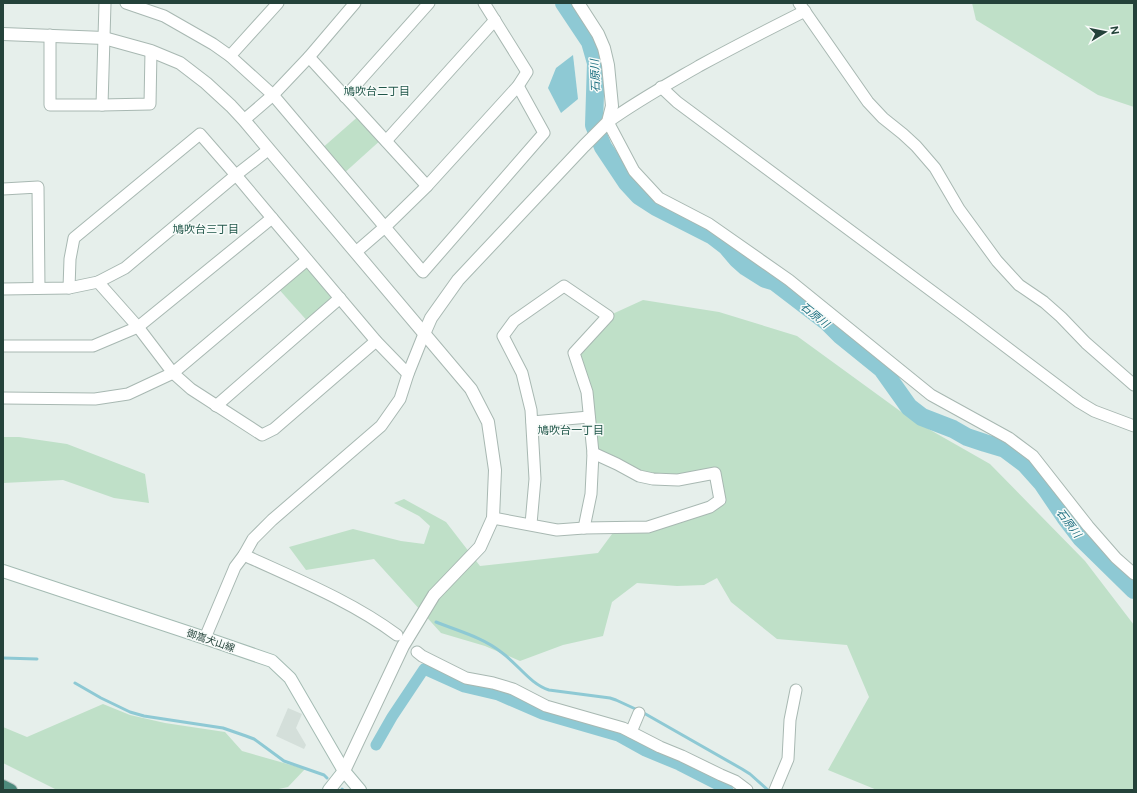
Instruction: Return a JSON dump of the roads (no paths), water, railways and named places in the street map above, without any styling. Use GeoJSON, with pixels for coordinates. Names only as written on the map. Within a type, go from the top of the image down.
{"type":"FeatureCollection","features":[{"type":"Feature","properties":{"kind":"highway"},"geometry":{"type":"LineString","coordinates":[[3,786],[11,790]]}},
{"type":"Feature","properties":{"kind":"street"},"geometry":{"type":"LineString","coordinates":[[102,106],[105,3]]}},
{"type":"Feature","properties":{"kind":"street"},"geometry":{"type":"LineString","coordinates":[[126,3],[164,16],[213,44],[230,56],[273,95],[386,226],[423,272],[544,133],[518,86]]}},
{"type":"Feature","properties":{"kind":"street"},"geometry":{"type":"LineString","coordinates":[[230,56],[278,3]]}},
{"type":"Feature","properties":{"kind":"street"},"geometry":{"type":"LineString","coordinates":[[244,120],[273,95],[309,57],[355,3]]}},
{"type":"Feature","properties":{"kind":"street"},"geometry":{"type":"LineString","coordinates":[[345,97],[429,3]]}},
{"type":"Feature","properties":{"kind":"street"},"geometry":{"type":"LineString","coordinates":[[356,252],[386,226],[427,186],[518,86],[527,72],[484,3]]}},
{"type":"Feature","properties":{"kind":"street"},"geometry":{"type":"LineString","coordinates":[[578,3],[598,34],[604,48],[608,65],[612,106],[608,122],[634,171],[659,198],[709,224],[789,280],[930,395],[1008,438],[1033,456],[1088,526],[1116,558],[1134,574]]}},
{"type":"Feature","properties":{"kind":"street"},"geometry":{"type":"LineString","coordinates":[[205,638],[236,567],[253,539],[272,520],[381,426],[400,399],[408,374],[431,318],[458,280],[584,146],[608,122],[628,108],[661,87],[740,44],[802,7],[868,102],[883,118],[916,146],[935,168],[959,209],[997,261],[1019,285],[1044,302],[1086,343],[1134,385]]}},
{"type":"Feature","properties":{"kind":"street"},"geometry":{"type":"LineString","coordinates":[[386,141],[495,20]]}},
{"type":"Feature","properties":{"kind":"street"},"geometry":{"type":"LineString","coordinates":[[3,34],[104,38],[152,51],[180,63],[206,83],[244,120],[471,389],[488,422],[496,470],[492,518],[480,547],[434,595],[403,646],[344,771],[329,790]]}},
{"type":"Feature","properties":{"kind":"street"},"geometry":{"type":"LineString","coordinates":[[50,36],[50,105],[102,106],[150,104],[152,51]]}},
{"type":"Feature","properties":{"kind":"street"},"geometry":{"type":"LineString","coordinates":[[309,57],[427,186]]}},
{"type":"Feature","properties":{"kind":"street"},"geometry":{"type":"LineString","coordinates":[[661,87],[677,102],[1079,402],[1094,411],[1134,426]]}},
{"type":"Feature","properties":{"kind":"street"},"geometry":{"type":"LineString","coordinates":[[69,288],[70,259],[74,238],[200,134],[376,341],[408,374]]}},
{"type":"Feature","properties":{"kind":"street"},"geometry":{"type":"LineString","coordinates":[[3,289],[69,288],[98,282],[125,268],[268,150]]}},
{"type":"Feature","properties":{"kind":"street"},"geometry":{"type":"LineString","coordinates":[[3,189],[38,187],[39,288]]}},
{"type":"Feature","properties":{"kind":"street"},"geometry":{"type":"LineString","coordinates":[[3,346],[93,346],[138,327],[272,218]]}},
{"type":"Feature","properties":{"kind":"street"},"geometry":{"type":"LineString","coordinates":[[3,398],[95,399],[128,394],[173,373],[308,260]]}},
{"type":"Feature","properties":{"kind":"street"},"geometry":{"type":"LineString","coordinates":[[98,282],[138,327],[173,373],[191,389],[262,435],[274,429],[376,341]]}},
{"type":"Feature","properties":{"kind":"street"},"geometry":{"type":"LineString","coordinates":[[531,524],[535,479],[532,410],[522,373],[504,336],[514,321],[564,286],[608,316],[574,353],[587,392],[593,453],[591,494],[584,528]]}},
{"type":"Feature","properties":{"kind":"street"},"geometry":{"type":"LineString","coordinates":[[216,406],[340,298]]}},
{"type":"Feature","properties":{"kind":"street"},"geometry":{"type":"LineString","coordinates":[[532,422],[589,417]]}},
{"type":"Feature","properties":{"kind":"street"},"geometry":{"type":"LineString","coordinates":[[492,518],[531,524],[556,530],[648,527],[710,506],[720,500],[715,473],[678,480],[653,479],[639,476],[593,453]]}},
{"type":"Feature","properties":{"kind":"street"},"geometry":{"type":"LineString","coordinates":[[244,555],[325,593],[380,622],[397,635]]}},
{"type":"Feature","properties":{"kind":"street","name":"御嵩犬山線"},"geometry":{"type":"LineString","coordinates":[[3,571],[205,638],[272,662],[290,678],[344,771],[360,790]]}},
{"type":"Feature","properties":{"kind":"street"},"geometry":{"type":"LineString","coordinates":[[417,652],[466,678],[493,683],[513,689],[546,706],[623,728],[660,747],[735,780],[747,790]]}},
{"type":"Feature","properties":{"kind":"street"},"geometry":{"type":"LineString","coordinates":[[776,790],[788,759],[790,720],[796,690]]}},
{"type":"Feature","properties":{"kind":"street"},"geometry":{"type":"LineString","coordinates":[[630,732],[639,713]]}},
{"type":"Feature","properties":{"kind":"water"},"geometry":{"type":"Polygon","coordinates":[[[573,55],[578,99],[561,113],[548,88],[556,68],[573,55]]]}},
{"type":"Feature","properties":{"kind":"waterway","name":"石原川"},"geometry":{"type":"LineString","coordinates":[[564,3],[590,42],[596,63],[594,125],[603,147],[627,183],[639,196],[656,207],[713,236],[726,246],[746,267],[765,279],[775,282],[826,321],[840,335],[882,369],[909,407],[922,417],[953,429],[967,437],[1005,449],[1025,464],[1042,483],[1081,538],[1134,590]]}},
{"type":"Feature","properties":{"kind":"waterway"},"geometry":{"type":"LineString","coordinates":[[436,622],[486,642],[507,657],[530,679],[542,687],[549,690],[610,698],[642,712],[742,769],[768,790]]}},
{"type":"Feature","properties":{"kind":"waterway"},"geometry":{"type":"LineString","coordinates":[[3,658],[37,659]]}},
{"type":"Feature","properties":{"kind":"waterway"},"geometry":{"type":"LineString","coordinates":[[376,745],[392,717],[424,669],[464,687],[498,695],[542,714],[618,736],[645,751],[679,765],[728,790]]}},
{"type":"Feature","properties":{"kind":"waterway"},"geometry":{"type":"LineString","coordinates":[[75,683],[130,712],[144,716],[223,728],[254,739],[284,761],[324,775],[327,778]]}},
{"type":"Feature","properties":{"kind":"district","name":"鳩吹台二丁目"},"geometry":{"type":"Point","coordinates":[377,91]}},
{"type":"Feature","properties":{"kind":"district","name":"鳩吹台三丁目"},"geometry":{"type":"Point","coordinates":[206,229]}},
{"type":"Feature","properties":{"kind":"district","name":"鳩吹台一丁目"},"geometry":{"type":"Point","coordinates":[571,430]}}]}
